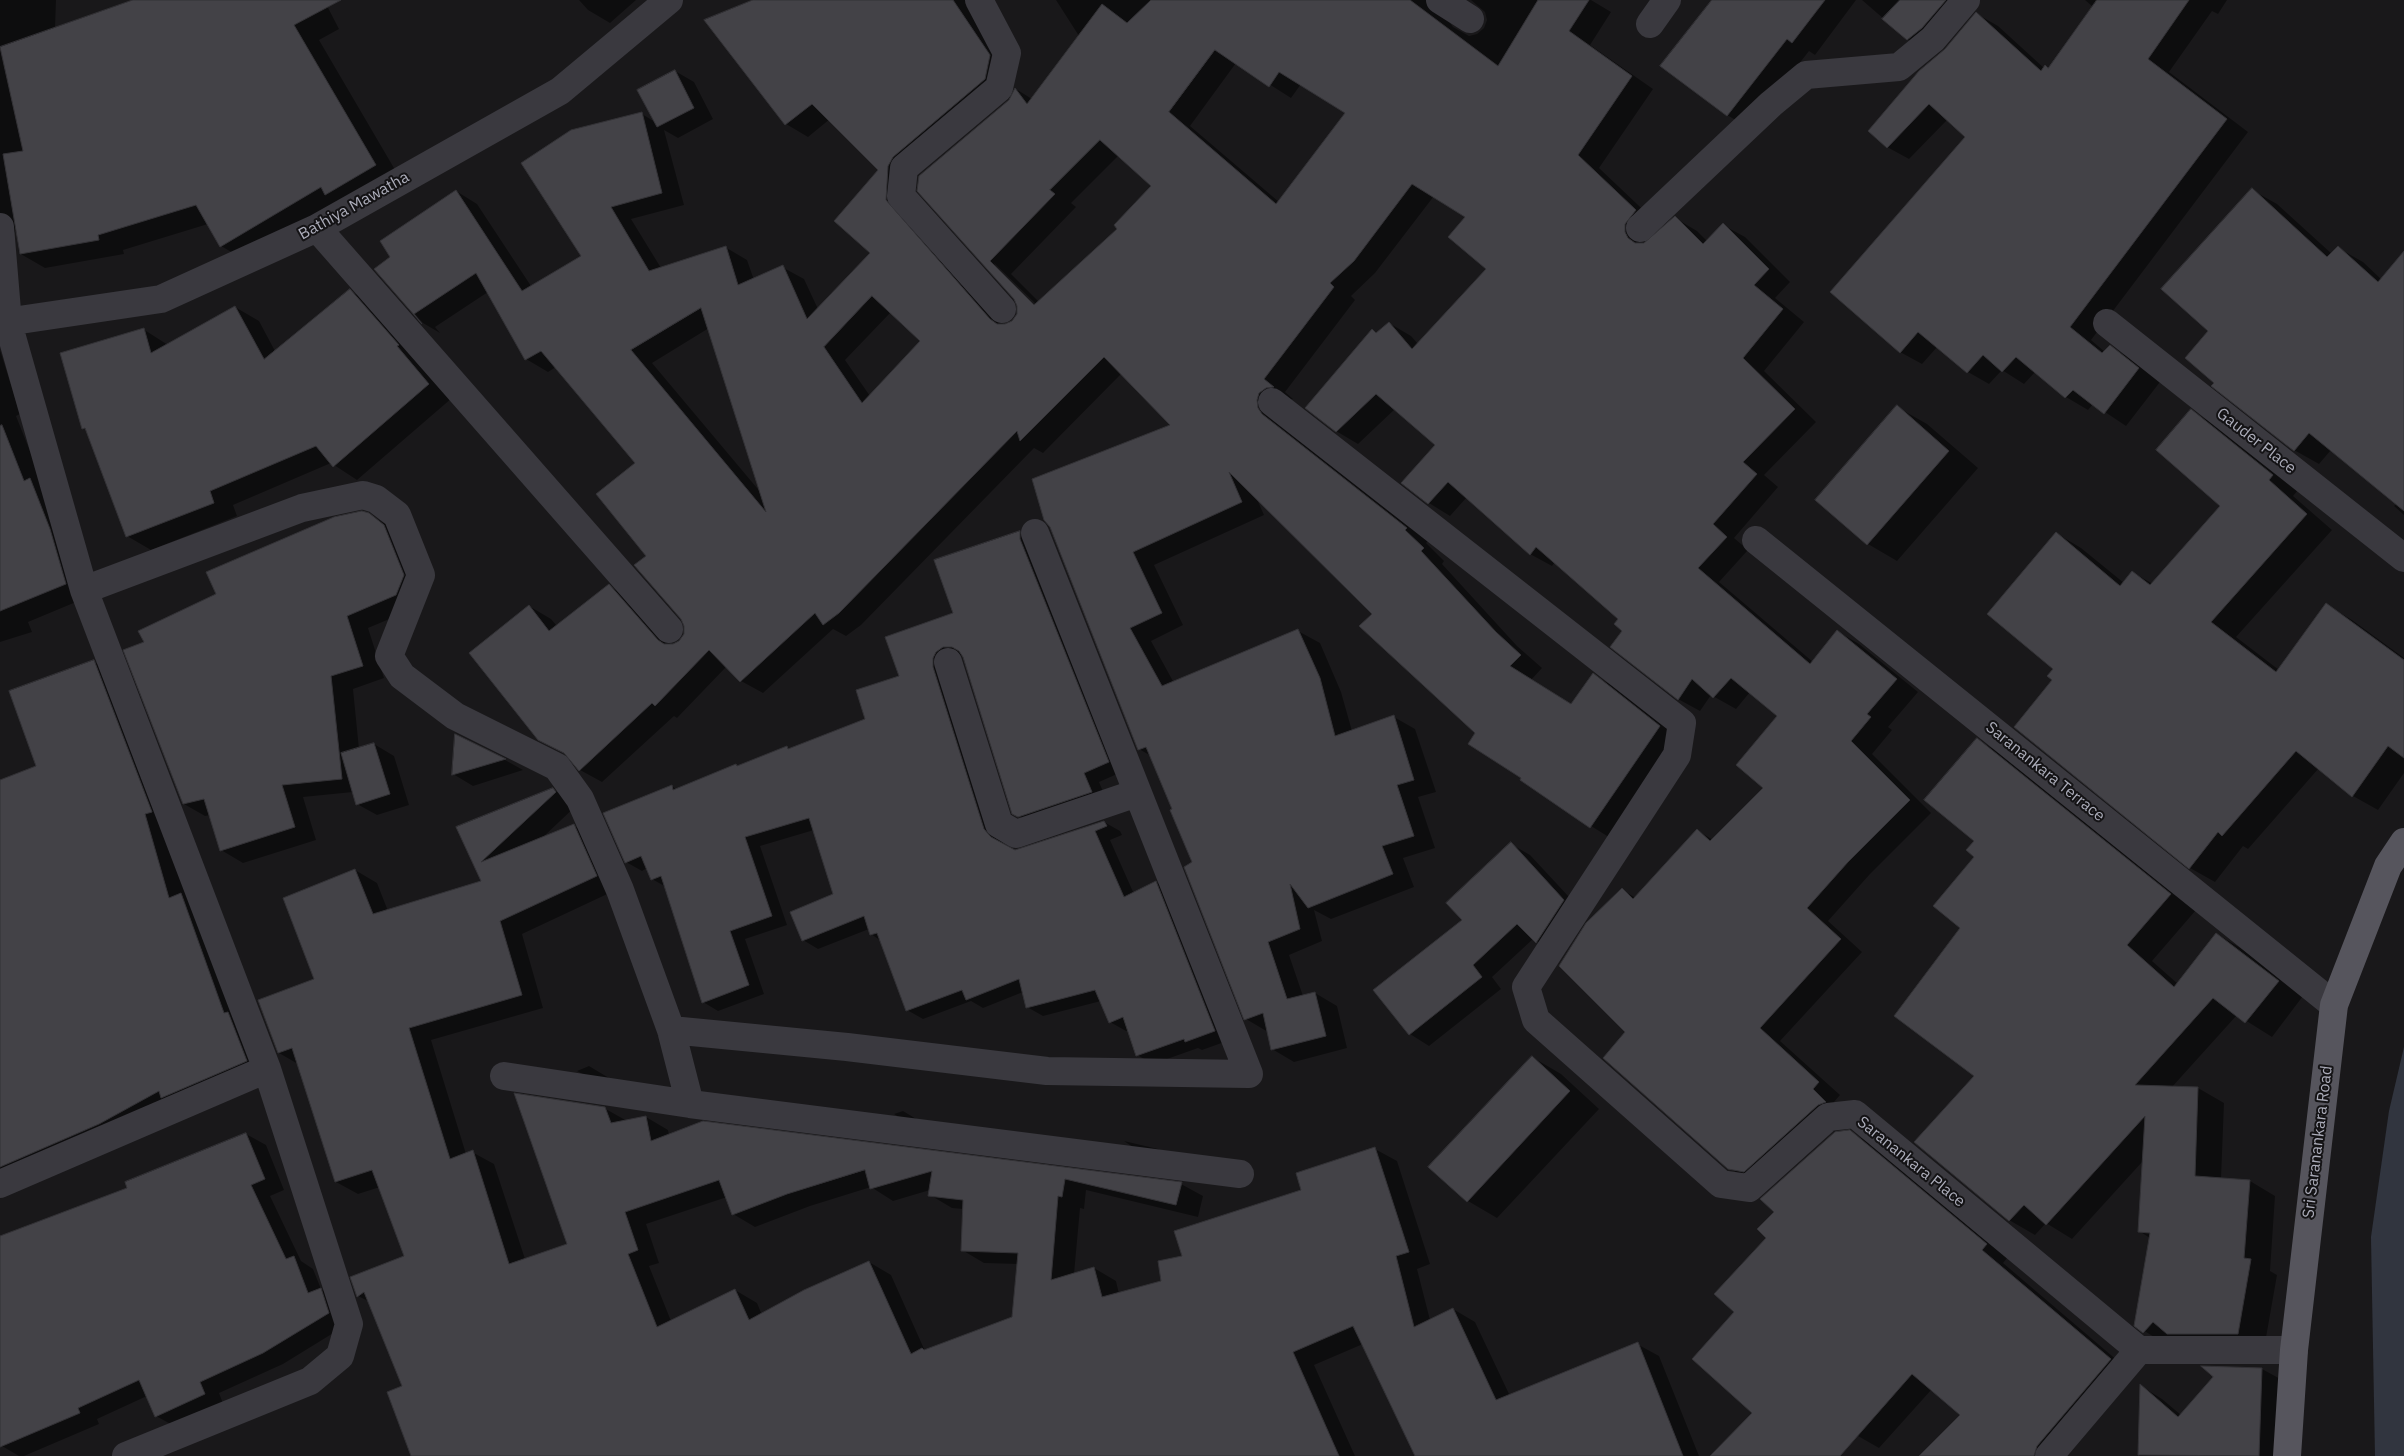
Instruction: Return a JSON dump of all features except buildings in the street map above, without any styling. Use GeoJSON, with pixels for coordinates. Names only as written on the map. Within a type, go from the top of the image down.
{"type":"FeatureCollection","features":[{"type":"Feature","properties":{"kind":"main road","name":"Sri Saranankara Road"},"geometry":{"type":"LineString","coordinates":[[2287,1456],[2294,1350],[2334,1005],[2388,866],[2404,842]]}},
{"type":"Feature","properties":{"kind":"street","name":"Bathiya Mawatha"},"geometry":{"type":"LineString","coordinates":[[4,323],[161,299],[317,228],[560,91],[669,0]]}},
{"type":"Feature","properties":{"kind":"street"},"geometry":{"type":"LineString","coordinates":[[979,0],[1007,53],[999,88],[904,168],[901,196],[1002,308]]}},
{"type":"Feature","properties":{"kind":"street"},"geometry":{"type":"LineString","coordinates":[[1440,0],[1470,19]]}},
{"type":"Feature","properties":{"kind":"street"},"geometry":{"type":"LineString","coordinates":[[1650,24],[1667,0]]}},
{"type":"Feature","properties":{"kind":"street"},"geometry":{"type":"LineString","coordinates":[[1640,228],[1770,104],[1806,74],[1899,67],[1933,39],[1966,0]]}},
{"type":"Feature","properties":{"kind":"street"},"geometry":{"type":"LineString","coordinates":[[0,227],[4,323],[84,590],[267,1068],[349,1324],[340,1356],[310,1381],[126,1456]]}},
{"type":"Feature","properties":{"kind":"street"},"geometry":{"type":"LineString","coordinates":[[317,228],[669,629]]}},
{"type":"Feature","properties":{"kind":"street","name":"Gauder Place"},"geometry":{"type":"LineString","coordinates":[[2107,323],[2404,558]]}},
{"type":"Feature","properties":{"kind":"street","name":"Saranankara Place"},"geometry":{"type":"LineString","coordinates":[[1272,402],[1682,723],[1677,755],[1526,987],[1536,1020],[1721,1184],[1749,1188],[1828,1117],[1855,1114],[2139,1350]]}},
{"type":"Feature","properties":{"kind":"street"},"geometry":{"type":"LineString","coordinates":[[84,590],[302,508],[364,495],[376,499],[397,515],[421,574],[389,656],[402,676],[455,716],[557,767],[580,798],[620,890],[671,1030],[690,1104]]}},
{"type":"Feature","properties":{"kind":"street"},"geometry":{"type":"LineString","coordinates":[[671,1030],[847,1047],[1047,1071],[1248,1074],[1035,533]]}},
{"type":"Feature","properties":{"kind":"street","name":"Saranankara Terrace"},"geometry":{"type":"LineString","coordinates":[[1756,540],[2334,1005]]}},
{"type":"Feature","properties":{"kind":"street"},"geometry":{"type":"LineString","coordinates":[[948,662],[999,824],[1016,834],[1136,793]]}},
{"type":"Feature","properties":{"kind":"street"},"geometry":{"type":"LineString","coordinates":[[0,1184],[267,1068]]}},
{"type":"Feature","properties":{"kind":"street"},"geometry":{"type":"LineString","coordinates":[[504,1076],[690,1104],[1240,1174]]}},
{"type":"Feature","properties":{"kind":"street"},"geometry":{"type":"LineString","coordinates":[[2049,1456],[2139,1350],[2294,1350]]}},
{"type":"Feature","properties":{"kind":"shaded area"},"geometry":{"type":"Polygon","coordinates":[[[2404,1047],[2404,1456],[2375,1456],[2371,1237],[2389,1111],[2404,1047]]]}}]}
